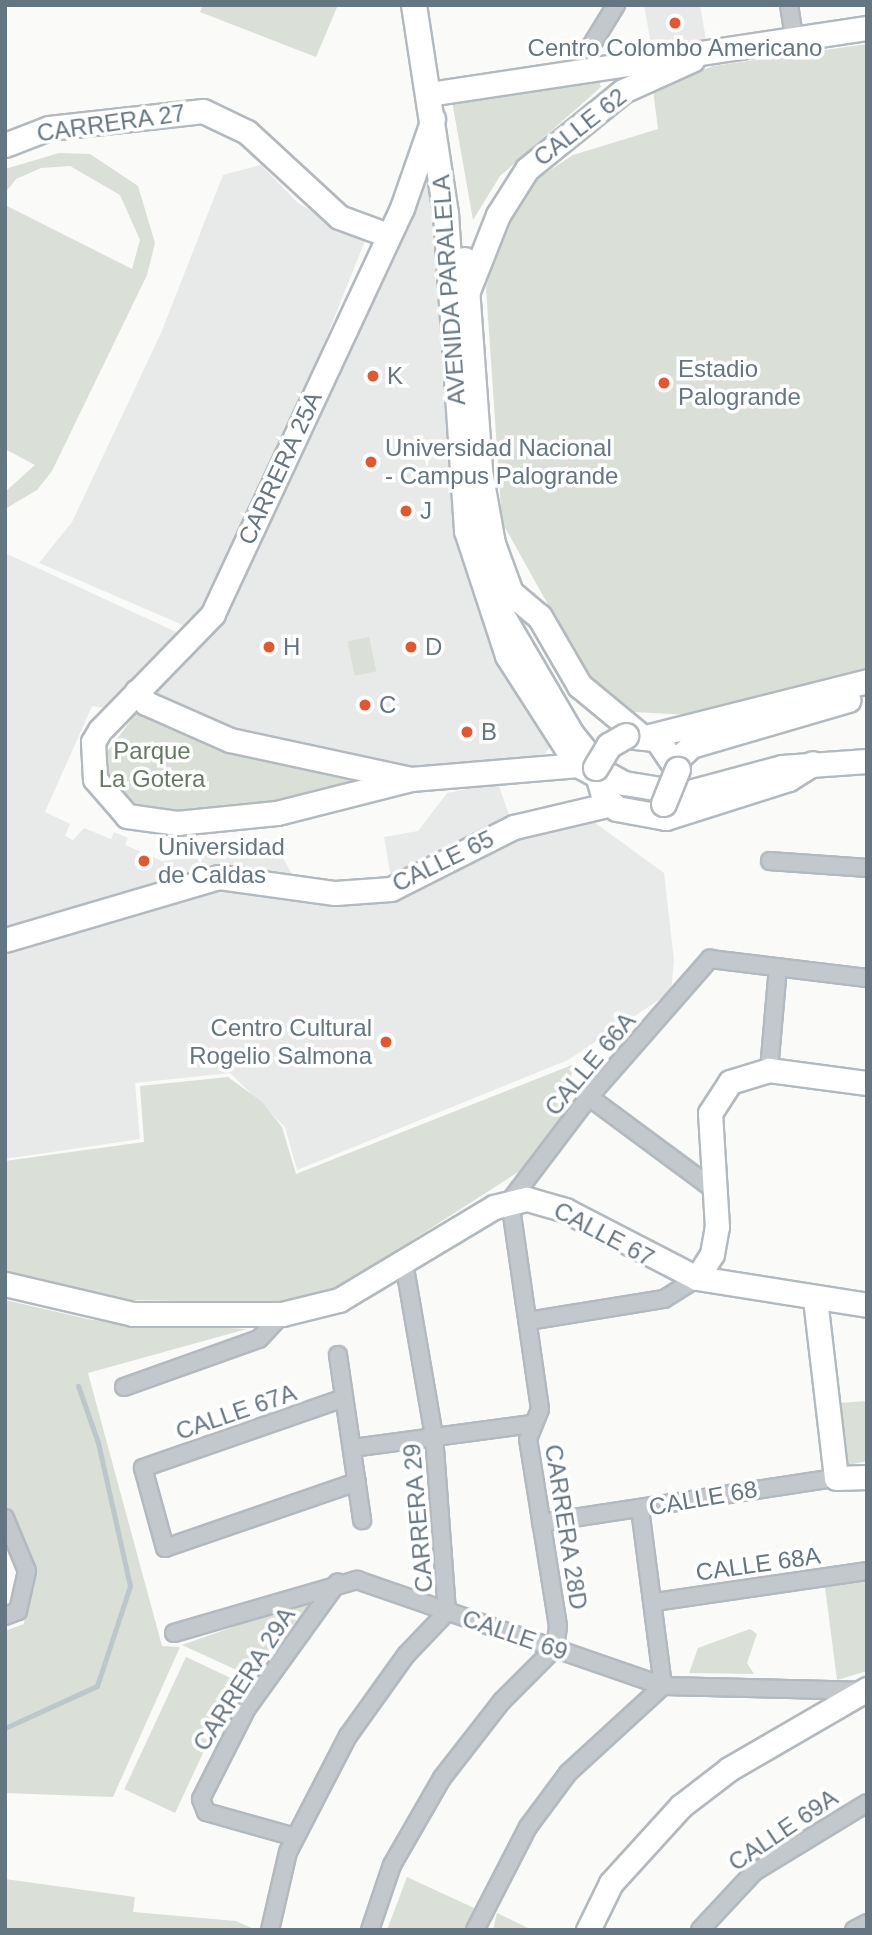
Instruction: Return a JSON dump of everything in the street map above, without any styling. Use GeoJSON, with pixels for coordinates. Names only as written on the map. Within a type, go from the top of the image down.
{"type":"FeatureCollection","features":[{"type":"Feature","properties":{"kind":"main road","name":"AVENIDA PARALELA"},"geometry":{"type":"LineString","coordinates":[[414,5],[436,102],[468,291],[484,506],[504,598]]}},
{"type":"Feature","properties":{"kind":"main road","name":"AVENIDA PARALELA"},"geometry":{"type":"LineString","coordinates":[[430,5],[464,511],[504,598]]}},
{"type":"Feature","properties":{"kind":"main road"},"geometry":{"type":"LineString","coordinates":[[504,598],[540,617],[591,699],[677,766],[664,804],[641,814]]}},
{"type":"Feature","properties":{"kind":"main road"},"geometry":{"type":"LineString","coordinates":[[504,598],[508,656],[560,738],[596,780],[641,814],[687,812],[789,779],[813,764]]}},
{"type":"Feature","properties":{"kind":"main road"},"geometry":{"type":"LineString","coordinates":[[596,780],[609,746],[638,735]]}},
{"type":"Feature","properties":{"kind":"street","name":"CALLE 62"},"geometry":{"type":"LineString","coordinates":[[575,72],[616,5]]}},
{"type":"Feature","properties":{"kind":"street"},"geometry":{"type":"LineString","coordinates":[[789,5],[794,38]]}},
{"type":"Feature","properties":{"kind":"street","name":"CALLE 62"},"geometry":{"type":"LineString","coordinates":[[436,102],[628,62],[867,27]]}},
{"type":"Feature","properties":{"kind":"street","name":"CALLE 62"},"geometry":{"type":"LineString","coordinates":[[468,291],[492,227],[527,169],[623,91],[720,48]]}},
{"type":"Feature","properties":{"kind":"street"},"geometry":{"type":"LineString","coordinates":[[623,91],[641,73],[628,62]]}},
{"type":"Feature","properties":{"kind":"street","name":"CARRERA 25A"},"geometry":{"type":"LineString","coordinates":[[411,779],[277,813],[177,823],[127,816],[97,786],[93,742],[136,691],[213,614],[388,235],[436,102]]}},
{"type":"Feature","properties":{"kind":"street","name":"CARRERA 27"},"geometry":{"type":"LineString","coordinates":[[5,145],[49,128],[203,111],[247,132],[338,217],[388,235]]}},
{"type":"Feature","properties":{"kind":"street","name":"AVENIDA PARALELA"},"geometry":{"type":"LineString","coordinates":[[504,598],[583,725],[609,759],[629,771],[683,779],[779,753],[867,745]]}},
{"type":"Feature","properties":{"kind":"street","name":"AVENIDA PARALELA"},"geometry":{"type":"LineString","coordinates":[[504,598],[572,734],[602,771],[624,783],[685,793],[813,764],[867,761]]}},
{"type":"Feature","properties":{"kind":"street"},"geometry":{"type":"LineString","coordinates":[[638,735],[867,681]]}},
{"type":"Feature","properties":{"kind":"street"},"geometry":{"type":"LineString","coordinates":[[136,691],[146,703],[230,740],[411,779],[538,766],[596,780]]}},
{"type":"Feature","properties":{"kind":"street"},"geometry":{"type":"LineString","coordinates":[[677,766],[700,743],[867,696]]}},
{"type":"Feature","properties":{"kind":"street"},"geometry":{"type":"LineString","coordinates":[[538,766],[560,738]]}},
{"type":"Feature","properties":{"kind":"street","name":"CALLE 65"},"geometry":{"type":"LineString","coordinates":[[5,940],[219,877],[335,893],[391,889],[489,838],[554,816],[596,780]]}},
{"type":"Feature","properties":{"kind":"street"},"geometry":{"type":"LineString","coordinates":[[770,862],[867,868]]}},
{"type":"Feature","properties":{"kind":"street","name":"CALLE 66A"},"geometry":{"type":"LineString","coordinates":[[510,1201],[589,1097],[710,959],[778,967]]}},
{"type":"Feature","properties":{"kind":"street"},"geometry":{"type":"LineString","coordinates":[[769,1070],[778,967],[867,978]]}},
{"type":"Feature","properties":{"kind":"street"},"geometry":{"type":"LineString","coordinates":[[528,1321],[664,1299],[697,1278],[712,1254],[716,1191],[710,1113],[730,1082],[769,1070],[867,1083]]}},
{"type":"Feature","properties":{"kind":"street"},"geometry":{"type":"LineString","coordinates":[[589,1097],[716,1191]]}},
{"type":"Feature","properties":{"kind":"street"},"geometry":{"type":"LineString","coordinates":[[5,1284],[133,1314],[282,1314],[338,1300],[510,1201]]}},
{"type":"Feature","properties":{"kind":"street","name":"CALLE 67"},"geometry":{"type":"LineString","coordinates":[[510,1201],[565,1210],[697,1278],[815,1299],[867,1305]]}},
{"type":"Feature","properties":{"kind":"street","name":"CARRERA 28D"},"geometry":{"type":"LineString","coordinates":[[510,1201],[540,1409],[531,1424],[541,1523],[558,1626],[555,1648]]}},
{"type":"Feature","properties":{"kind":"street","name":"CARRERA 29"},"geometry":{"type":"LineString","coordinates":[[270,1930],[274,1895],[295,1837],[348,1736],[406,1655],[447,1612],[434,1436],[404,1263]]}},
{"type":"Feature","properties":{"kind":"street"},"geometry":{"type":"LineString","coordinates":[[815,1299],[836,1478]]}},
{"type":"Feature","properties":{"kind":"street"},"geometry":{"type":"LineString","coordinates":[[124,1387],[259,1339],[282,1314]]}},
{"type":"Feature","properties":{"kind":"street"},"geometry":{"type":"LineString","coordinates":[[338,1355],[362,1520]]}},
{"type":"Feature","properties":{"kind":"street","name":"CALLE 67A"},"geometry":{"type":"LineString","coordinates":[[344,1398],[143,1468],[165,1548],[357,1482]]}},
{"type":"Feature","properties":{"kind":"street"},"geometry":{"type":"LineString","coordinates":[[352,1448],[531,1424]]}},
{"type":"Feature","properties":{"kind":"street","name":"CALLE 68"},"geometry":{"type":"LineString","coordinates":[[541,1523],[836,1478],[867,1477]]}},
{"type":"Feature","properties":{"kind":"street"},"geometry":{"type":"LineString","coordinates":[[475,1930],[528,1827],[568,1773],[663,1686],[655,1602],[640,1509]]}},
{"type":"Feature","properties":{"kind":"street"},"geometry":{"type":"LineString","coordinates":[[5,1518],[27,1571],[11,1614]]}},
{"type":"Feature","properties":{"kind":"street","name":"CALLE 68A"},"geometry":{"type":"LineString","coordinates":[[655,1602],[867,1571]]}},
{"type":"Feature","properties":{"kind":"street","name":"CALLE 69"},"geometry":{"type":"LineString","coordinates":[[174,1633],[338,1582],[357,1580],[663,1686],[865,1690]]}},
{"type":"Feature","properties":{"kind":"street","name":"CARRERA 29A"},"geometry":{"type":"LineString","coordinates":[[295,1837],[201,1807],[214,1763],[247,1707],[338,1582]]}},
{"type":"Feature","properties":{"kind":"street"},"geometry":{"type":"LineString","coordinates":[[370,1930],[392,1866],[442,1778],[502,1702],[555,1648]]}},
{"type":"Feature","properties":{"kind":"street","name":"CALLE 69"},"geometry":{"type":"LineString","coordinates":[[588,1930],[611,1883],[681,1806],[729,1769],[865,1690]]}},
{"type":"Feature","properties":{"kind":"street","name":"CALLE 69A"},"geometry":{"type":"LineString","coordinates":[[700,1930],[754,1872],[867,1803]]}},
{"type":"Feature","properties":{"kind":"street"},"geometry":{"type":"LineString","coordinates":[[854,1930],[867,1923]]}},
{"type":"Feature","properties":{"kind":"shaded area","name":"Centro Colombo Americano"},"geometry":{"type":"Polygon","coordinates":[[[644,5],[700,5],[706,40],[652,50],[644,5]]]}},
{"type":"Feature","properties":{"kind":"shaded area","name":"Universidad Nacional - Campus Palogrande"},"geometry":{"type":"Polygon","coordinates":[[[431,143],[477,601],[555,741],[537,763],[447,770],[342,758],[263,742],[150,698],[159,680],[187,658],[431,143]]]}},
{"type":"Feature","properties":{"kind":"shaded area"},"geometry":{"type":"Polygon","coordinates":[[[261,165],[298,203],[365,241],[314,368],[192,629],[39,563],[72,522],[161,333],[223,175],[261,165]]]}},
{"type":"Feature","properties":{"kind":"shaded area","name":"Universidad de Caldas"},"geometry":{"type":"Polygon","coordinates":[[[5,553],[187,637],[106,708],[92,706],[45,812],[70,824],[65,836],[73,840],[84,828],[111,839],[114,832],[128,838],[125,845],[162,861],[276,846],[295,879],[314,885],[391,878],[384,837],[418,831],[447,793],[498,783],[517,838],[594,822],[664,873],[674,960],[671,992],[568,1060],[297,1170],[285,1127],[230,1073],[135,1083],[140,1139],[5,1159],[5,553]]]}},
{"type":"Feature","properties":{"kind":"green space"},"geometry":{"type":"Polygon","coordinates":[[[203,5],[338,5],[316,57],[200,12],[203,5]]]}},
{"type":"Feature","properties":{"kind":"green space","name":"Estadio Palogrande"},"geometry":{"type":"Polygon","coordinates":[[[867,44],[867,674],[691,715],[633,712],[586,673],[502,522],[486,288],[505,218],[535,180],[573,155],[658,129],[653,90],[713,66],[867,44]]]}},
{"type":"Feature","properties":{"kind":"green space"},"geometry":{"type":"Polygon","coordinates":[[[599,80],[601,87],[500,176],[473,220],[452,101],[599,80]]]}},
{"type":"Feature","properties":{"kind":"green space"},"geometry":{"type":"Polygon","coordinates":[[[59,153],[90,154],[138,186],[155,243],[147,275],[52,471],[37,490],[5,509],[5,492],[35,465],[5,449],[5,205],[132,269],[140,240],[120,195],[70,166],[41,168],[16,179],[5,193],[5,169],[59,153]]]}},
{"type":"Feature","properties":{"kind":"green space"},"geometry":{"type":"Polygon","coordinates":[[[369,637],[376,671],[355,676],[347,642],[369,637]]]}},
{"type":"Feature","properties":{"kind":"green space","name":"Parque La Gotera"},"geometry":{"type":"Polygon","coordinates":[[[138,711],[373,780],[216,813],[128,807],[107,785],[104,756],[138,711]]]}},
{"type":"Feature","properties":{"kind":"green space"},"geometry":{"type":"Polygon","coordinates":[[[572,1065],[570,1107],[526,1167],[324,1297],[299,1303],[128,1300],[5,1272],[5,1161],[144,1142],[140,1086],[228,1077],[262,1102],[282,1127],[296,1174],[572,1065]]]}},
{"type":"Feature","properties":{"kind":"green space"},"geometry":{"type":"Polygon","coordinates":[[[5,1300],[92,1320],[247,1329],[88,1373],[162,1646],[180,1647],[113,1797],[5,1793],[5,1631],[24,1624],[32,1561],[5,1503],[5,1300]]]}},
{"type":"Feature","properties":{"kind":"green space"},"geometry":{"type":"Polygon","coordinates":[[[867,1401],[867,1461],[839,1467],[824,1404],[867,1401]]]}},
{"type":"Feature","properties":{"kind":"green space"},"geometry":{"type":"Polygon","coordinates":[[[867,1580],[867,1671],[837,1680],[825,1587],[867,1580]]]}},
{"type":"Feature","properties":{"kind":"green space"},"geometry":{"type":"Polygon","coordinates":[[[314,1598],[252,1677],[182,1645],[314,1598]]]}},
{"type":"Feature","properties":{"kind":"green space"},"geometry":{"type":"Polygon","coordinates":[[[750,1629],[757,1634],[747,1663],[754,1674],[689,1673],[698,1648],[750,1629]]]}},
{"type":"Feature","properties":{"kind":"green space"},"geometry":{"type":"Polygon","coordinates":[[[186,1657],[237,1681],[175,1813],[124,1789],[186,1657]]]}},
{"type":"Feature","properties":{"kind":"green space"},"geometry":{"type":"Polygon","coordinates":[[[407,1877],[474,1908],[468,1930],[387,1930],[407,1877]]]}},
{"type":"Feature","properties":{"kind":"green space"},"geometry":{"type":"Polygon","coordinates":[[[5,1879],[135,1897],[133,1912],[236,1921],[256,1930],[5,1930],[5,1879]]]}},
{"type":"Feature","properties":{"kind":"green space"},"geometry":{"type":"Polygon","coordinates":[[[497,1913],[532,1930],[493,1930],[497,1913]]]}},
{"type":"Feature","properties":{"kind":"waterway"},"geometry":{"type":"LineString","coordinates":[[5,1728],[97,1686],[130,1586],[98,1443],[78,1386]]}},
{"type":"Feature","properties":{"kind":"place","name":"Centro Colombo Americano"},"geometry":{"type":"Point","coordinates":[675,23]}},
{"type":"Feature","properties":{"kind":"place","name":"K"},"geometry":{"type":"Point","coordinates":[373,376]}},
{"type":"Feature","properties":{"kind":"place","name":"Estadio Palogrande"},"geometry":{"type":"Point","coordinates":[664,383]}},
{"type":"Feature","properties":{"kind":"place","name":"Universidad Nacional - Campus Palogrande"},"geometry":{"type":"Point","coordinates":[371,462]}},
{"type":"Feature","properties":{"kind":"place","name":"J"},"geometry":{"type":"Point","coordinates":[406,511]}},
{"type":"Feature","properties":{"kind":"place","name":"H"},"geometry":{"type":"Point","coordinates":[269,647]}},
{"type":"Feature","properties":{"kind":"place","name":"D"},"geometry":{"type":"Point","coordinates":[411,647]}},
{"type":"Feature","properties":{"kind":"place","name":"C"},"geometry":{"type":"Point","coordinates":[365,705]}},
{"type":"Feature","properties":{"kind":"place","name":"B"},"geometry":{"type":"Point","coordinates":[467,732]}},
{"type":"Feature","properties":{"kind":"place","name":"Universidad de Caldas"},"geometry":{"type":"Point","coordinates":[144,861]}},
{"type":"Feature","properties":{"kind":"place","name":"Centro Cultural Rogelio Salmona"},"geometry":{"type":"Point","coordinates":[386,1042]}}]}
